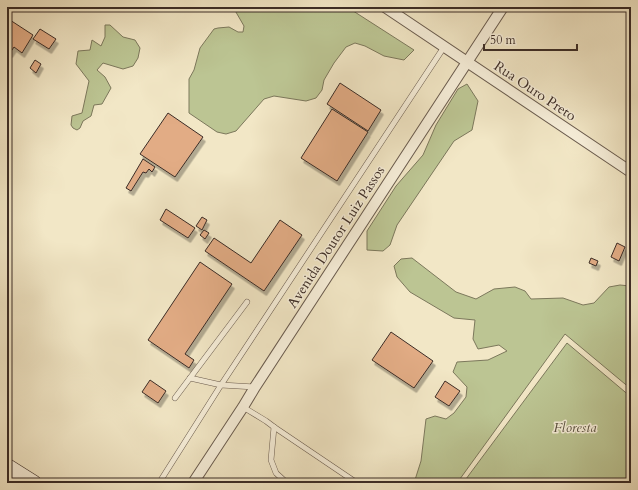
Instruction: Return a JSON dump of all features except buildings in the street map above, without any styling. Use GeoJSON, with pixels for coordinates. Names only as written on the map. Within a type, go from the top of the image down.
{"type":"FeatureCollection","features":[{"type":"Feature","properties":{"kind":"street","name":"Rua Ouro Preto"},"geometry":{"type":"LineString","coordinates":[[385,7],[631,172]]}},
{"type":"Feature","properties":{"kind":"street","name":"Avenida Doutor Luiz Passos"},"geometry":{"type":"LineString","coordinates":[[194,483],[503,7]]}},
{"type":"Feature","properties":{"kind":"street"},"geometry":{"type":"LineString","coordinates":[[7,466],[34,483]]}},
{"type":"Feature","properties":{"kind":"lane"},"geometry":{"type":"LineString","coordinates":[[159,483],[221,385],[444,47]]}},
{"type":"Feature","properties":{"kind":"lane"},"geometry":{"type":"LineString","coordinates":[[175,398],[247,302]]}},
{"type":"Feature","properties":{"kind":"lane"},"geometry":{"type":"LineString","coordinates":[[190,378],[221,385],[255,387]]}},
{"type":"Feature","properties":{"kind":"lane"},"geometry":{"type":"LineString","coordinates":[[243,407],[266,420],[274,427],[357,483]]}},
{"type":"Feature","properties":{"kind":"lane"},"geometry":{"type":"LineString","coordinates":[[274,427],[271,460],[276,473],[287,483]]}},
{"type":"Feature","properties":{"kind":"green space"},"geometry":{"type":"Polygon","coordinates":[[[233,7],[256,7],[260,11],[265,7],[347,7],[414,50],[404,60],[384,56],[365,46],[355,43],[346,47],[334,63],[324,80],[322,90],[316,98],[306,101],[274,96],[264,99],[236,131],[226,134],[217,132],[189,113],[189,79],[194,70],[200,48],[214,29],[229,27],[238,32],[243,32],[244,26],[233,7]]]}},
{"type":"Feature","properties":{"kind":"green space"},"geometry":{"type":"Polygon","coordinates":[[[105,25],[110,25],[123,37],[135,40],[140,48],[138,58],[133,66],[123,69],[103,63],[97,70],[105,77],[111,88],[102,104],[94,105],[91,116],[83,121],[80,128],[77,130],[71,125],[72,116],[82,113],[89,81],[76,64],[78,51],[90,50],[92,40],[101,46],[105,37],[105,25]]]}},
{"type":"Feature","properties":{"kind":"green space"},"geometry":{"type":"Polygon","coordinates":[[[467,84],[478,101],[472,130],[454,141],[397,225],[390,245],[383,251],[367,250],[367,231],[396,186],[423,155],[436,125],[458,89],[467,84]]]}},
{"type":"Feature","properties":{"kind":"green space"},"geometry":{"type":"Polygon","coordinates":[[[412,258],[456,292],[476,299],[494,289],[515,287],[525,291],[531,299],[563,298],[583,305],[594,303],[609,287],[620,285],[630,286],[631,389],[565,334],[457,483],[414,483],[421,461],[426,419],[435,416],[446,419],[454,413],[466,397],[467,387],[453,372],[457,362],[488,360],[507,351],[499,345],[478,349],[473,339],[475,320],[454,318],[410,292],[397,277],[394,266],[401,259],[412,258]]]}},
{"type":"Feature","properties":{"kind":"green space","name":"Floresta"},"geometry":{"type":"Polygon","coordinates":[[[567,343],[631,397],[631,483],[463,483],[567,343]]]}}]}
